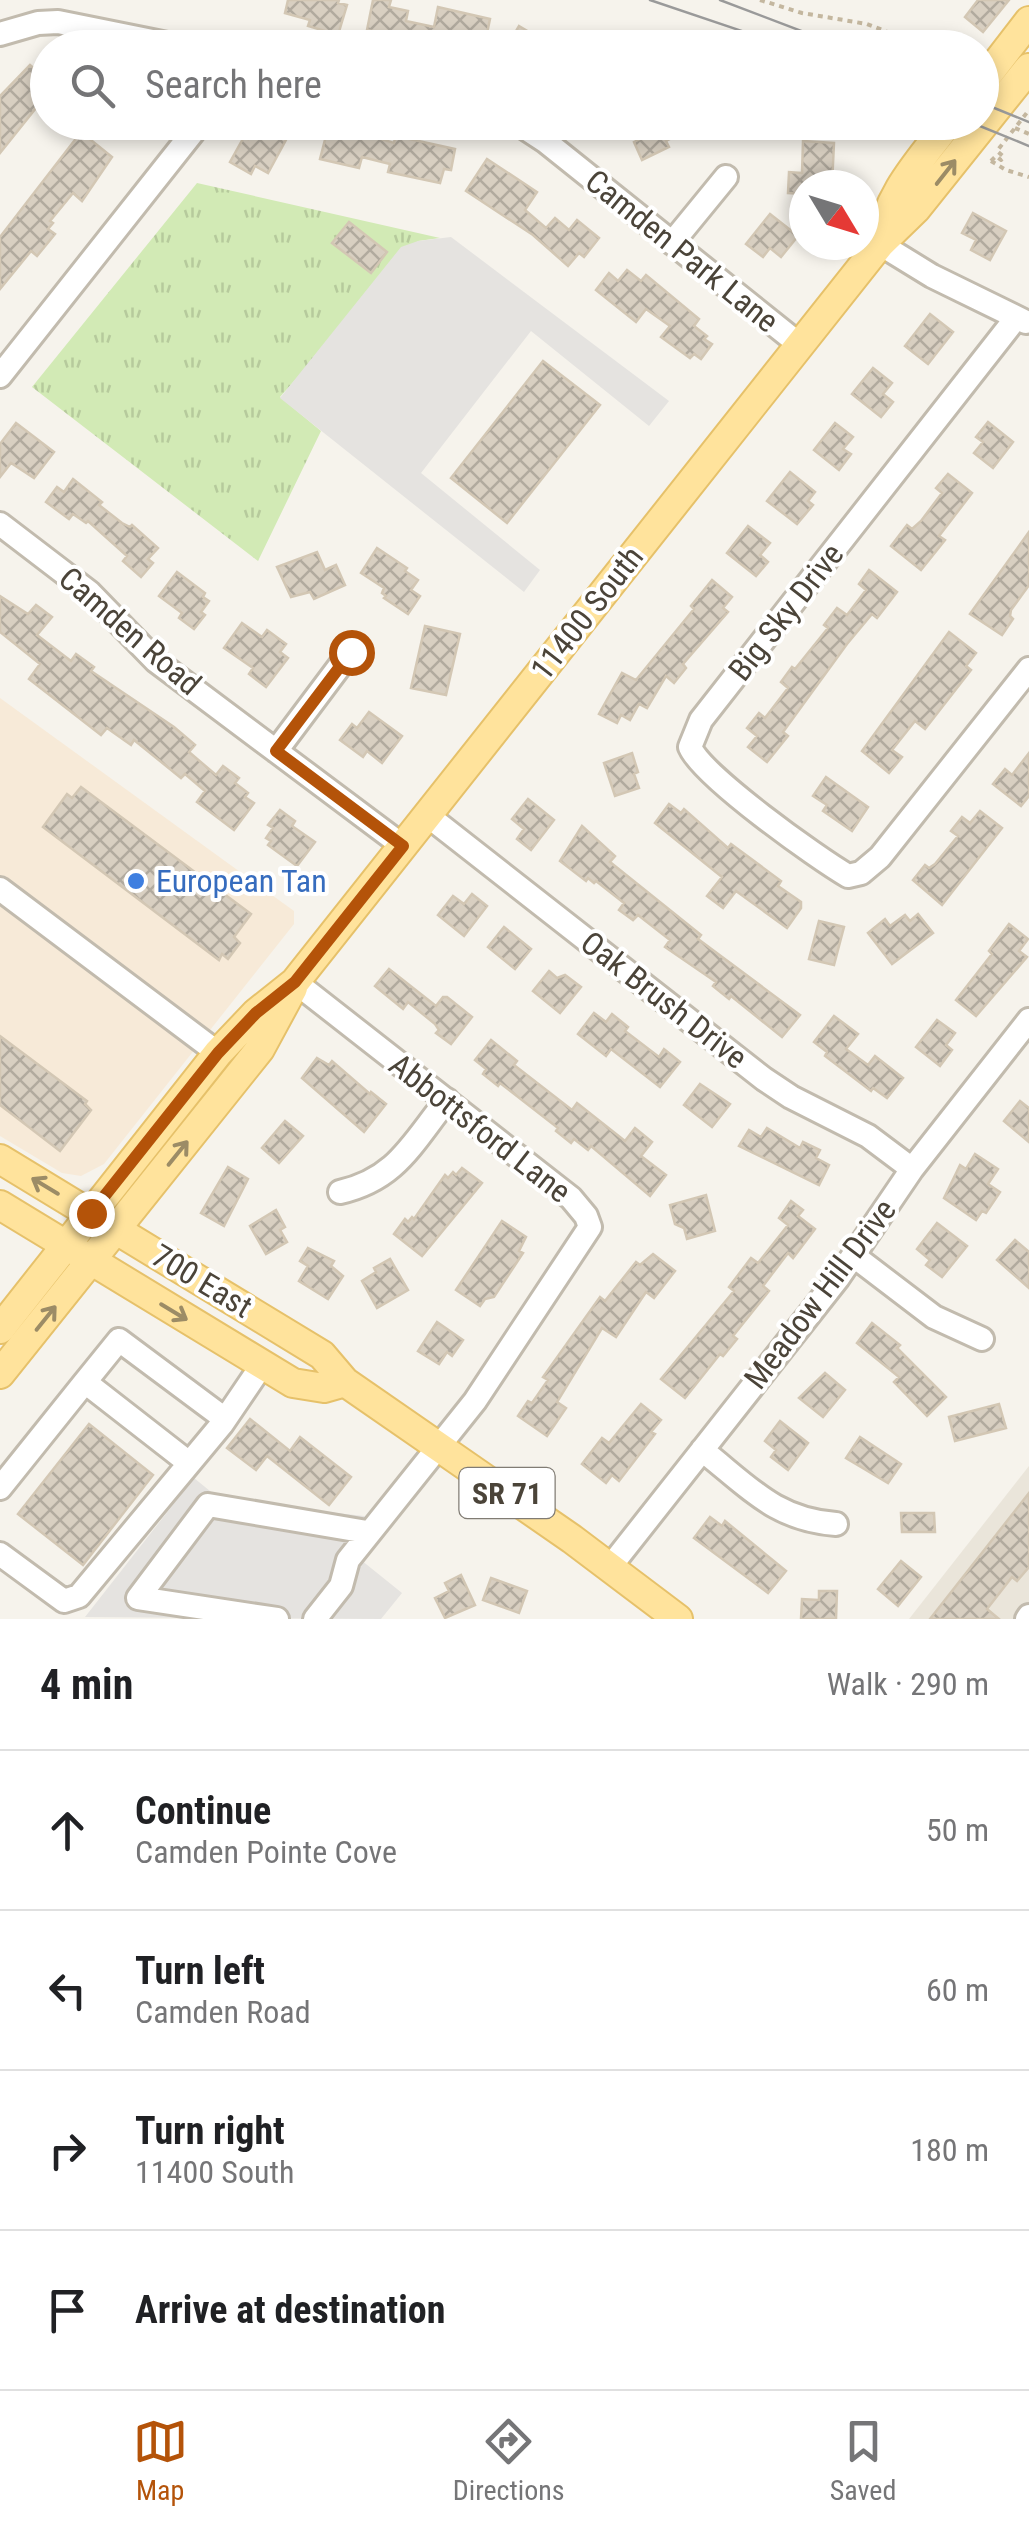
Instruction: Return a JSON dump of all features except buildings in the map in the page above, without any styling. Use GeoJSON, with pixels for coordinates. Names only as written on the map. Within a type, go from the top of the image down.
{"type":"FeatureCollection","features":[{"type":"Feature","properties":{"kind":"main road"},"geometry":{"type":"LineString","coordinates":[[999,60],[1029,22]]}},
{"type":"Feature","properties":{"kind":"main road","name":"11400 South"},"geometry":{"type":"LineString","coordinates":[[999,106],[1029,68]]}},
{"type":"Feature","properties":{"kind":"main road","name":"11400 South"},"geometry":{"type":"LineString","coordinates":[[880,244],[895,195],[936,140]]}},
{"type":"Feature","properties":{"kind":"main road","name":"11400 South"},"geometry":{"type":"LineString","coordinates":[[0,1328],[218,1053],[256,1013],[295,982],[880,244],[916,210],[972,140]]}},
{"type":"Feature","properties":{"kind":"main road","name":"11400 South"},"geometry":{"type":"LineString","coordinates":[[0,1374],[260,1049],[295,982]]}},
{"type":"Feature","properties":{"kind":"main road","name":"700 East"},"geometry":{"type":"LineString","coordinates":[[0,1159],[322,1355],[345,1382],[678,1619]]}},
{"type":"Feature","properties":{"kind":"main road","name":"700 East"},"geometry":{"type":"LineString","coordinates":[[0,1206],[302,1387],[324,1388],[345,1382]]}},
{"type":"Feature","properties":{"kind":"street"},"geometry":{"type":"LineString","coordinates":[[0,34],[38,23],[58,22],[98,30]]}},
{"type":"Feature","properties":{"kind":"street"},"geometry":{"type":"LineString","coordinates":[[0,376],[188,140]]}},
{"type":"Feature","properties":{"kind":"street","name":"Camden Park Lane"},"geometry":{"type":"LineString","coordinates":[[539,140],[800,344]]}},
{"type":"Feature","properties":{"kind":"street"},"geometry":{"type":"LineString","coordinates":[[672,243],[726,178]]}},
{"type":"Feature","properties":{"kind":"street"},"geometry":{"type":"LineString","coordinates":[[880,244],[932,276],[1023,321]]}},
{"type":"Feature","properties":{"kind":"street","name":"Big Sky Drive"},"geometry":{"type":"LineString","coordinates":[[1023,321],[693,732],[690,747],[704,768],[848,876],[861,872],[880,857],[1029,669]]}},
{"type":"Feature","properties":{"kind":"street","name":"Camden Road"},"geometry":{"type":"LineString","coordinates":[[0,524],[89,592],[156,660],[403,846]]}},
{"type":"Feature","properties":{"kind":"street"},"geometry":{"type":"LineString","coordinates":[[276,751],[351,652]]}},
{"type":"Feature","properties":{"kind":"street","name":"Oak Brush Drive"},"geometry":{"type":"LineString","coordinates":[[427,815],[764,1079],[790,1097],[868,1136],[912,1169]]}},
{"type":"Feature","properties":{"kind":"street"},"geometry":{"type":"LineString","coordinates":[[0,889],[218,1053]]}},
{"type":"Feature","properties":{"kind":"street","name":"Abbottsford Lane"},"geometry":{"type":"LineString","coordinates":[[295,982],[571,1198],[590,1227],[441,1447]]}},
{"type":"Feature","properties":{"kind":"street","name":"Meadow Hill Drive"},"geometry":{"type":"LineString","coordinates":[[610,1567],[854,1256],[912,1169],[1021,1046],[1029,1020]]}},
{"type":"Feature","properties":{"kind":"street"},"geometry":{"type":"LineString","coordinates":[[340,1192],[366,1186],[388,1174],[447,1100]]}},
{"type":"Feature","properties":{"kind":"street"},"geometry":{"type":"LineString","coordinates":[[854,1256],[934,1317],[982,1339]]}},
{"type":"Feature","properties":{"kind":"street"},"geometry":{"type":"LineString","coordinates":[[0,1488],[118,1340],[225,1418]]}},
{"type":"Feature","properties":{"kind":"street"},"geometry":{"type":"LineString","coordinates":[[0,1554],[64,1601],[79,1596],[225,1418],[262,1365]]}},
{"type":"Feature","properties":{"kind":"street"},"geometry":{"type":"LineString","coordinates":[[85,1382],[182,1471],[208,1505],[368,1532]]}},
{"type":"Feature","properties":{"kind":"street"},"geometry":{"type":"LineString","coordinates":[[315,1619],[341,1586],[348,1560],[368,1532],[441,1447]]}},
{"type":"Feature","properties":{"kind":"street"},"geometry":{"type":"LineString","coordinates":[[702,1450],[778,1510],[807,1522],[836,1524]]}},
{"type":"Feature","properties":{"kind":"street"},"geometry":{"type":"LineString","coordinates":[[208,1505],[138,1598],[278,1619]]}},
{"type":"Feature","properties":{"kind":"path"},"geometry":{"type":"LineString","coordinates":[[760,0],[882,30]]}},
{"type":"Feature","properties":{"kind":"path"},"geometry":{"type":"LineString","coordinates":[[1029,110],[996,151],[1004,156],[1001,160],[996,156],[991,162],[1029,177]]}},
{"type":"Feature","properties":{"kind":"path"},"geometry":{"type":"LineString","coordinates":[[1015,128],[1029,134]]}},
{"type":"Feature","properties":{"kind":"shaded area"},"geometry":{"type":"Polygon","coordinates":[[[451,237],[669,401],[649,426],[531,331],[421,473],[540,570],[524,592],[280,398],[401,247],[451,237]]]}},
{"type":"Feature","properties":{"kind":"shaded area"},"geometry":{"type":"Polygon","coordinates":[[[0,698],[294,911],[294,924],[104,1164],[81,1176],[62,1173],[0,1136],[0,698]]]}},
{"type":"Feature","properties":{"kind":"shaded area"},"geometry":{"type":"Polygon","coordinates":[[[1029,1466],[1029,1619],[909,1619],[1029,1466]]]}},
{"type":"Feature","properties":{"kind":"shaded area"},"geometry":{"type":"Polygon","coordinates":[[[194,1478],[221,1500],[364,1516],[383,1531],[361,1560],[402,1593],[381,1619],[85,1617],[194,1478]]]}},
{"type":"Feature","properties":{"kind":"green space"},"geometry":{"type":"Polygon","coordinates":[[[197,183],[440,238],[418,241],[280,397],[321,431],[258,561],[32,387],[197,183]]]}},
{"type":"Feature","properties":{"kind":"tram line"},"geometry":{"type":"LineString","coordinates":[[650,0],[739,30]]}},
{"type":"Feature","properties":{"kind":"tram line"},"geometry":{"type":"LineString","coordinates":[[720,0],[799,30]]}},
{"type":"Feature","properties":{"kind":"tram line"},"geometry":{"type":"LineString","coordinates":[[999,110],[1029,122]]}},
{"type":"Feature","properties":{"kind":"tram line"},"geometry":{"type":"LineString","coordinates":[[999,134],[1029,146]]}},
{"type":"Feature","properties":{"kind":"place","name":"European Tan"},"geometry":{"type":"Point","coordinates":[136,881]}},
{"type":"Feature","properties":{"kind":"route"},"geometry":{"type":"LineString","coordinates":[[91,1213],[218,1053],[256,1013],[295,982],[403,846],[276,751],[351,652]]}}]}
